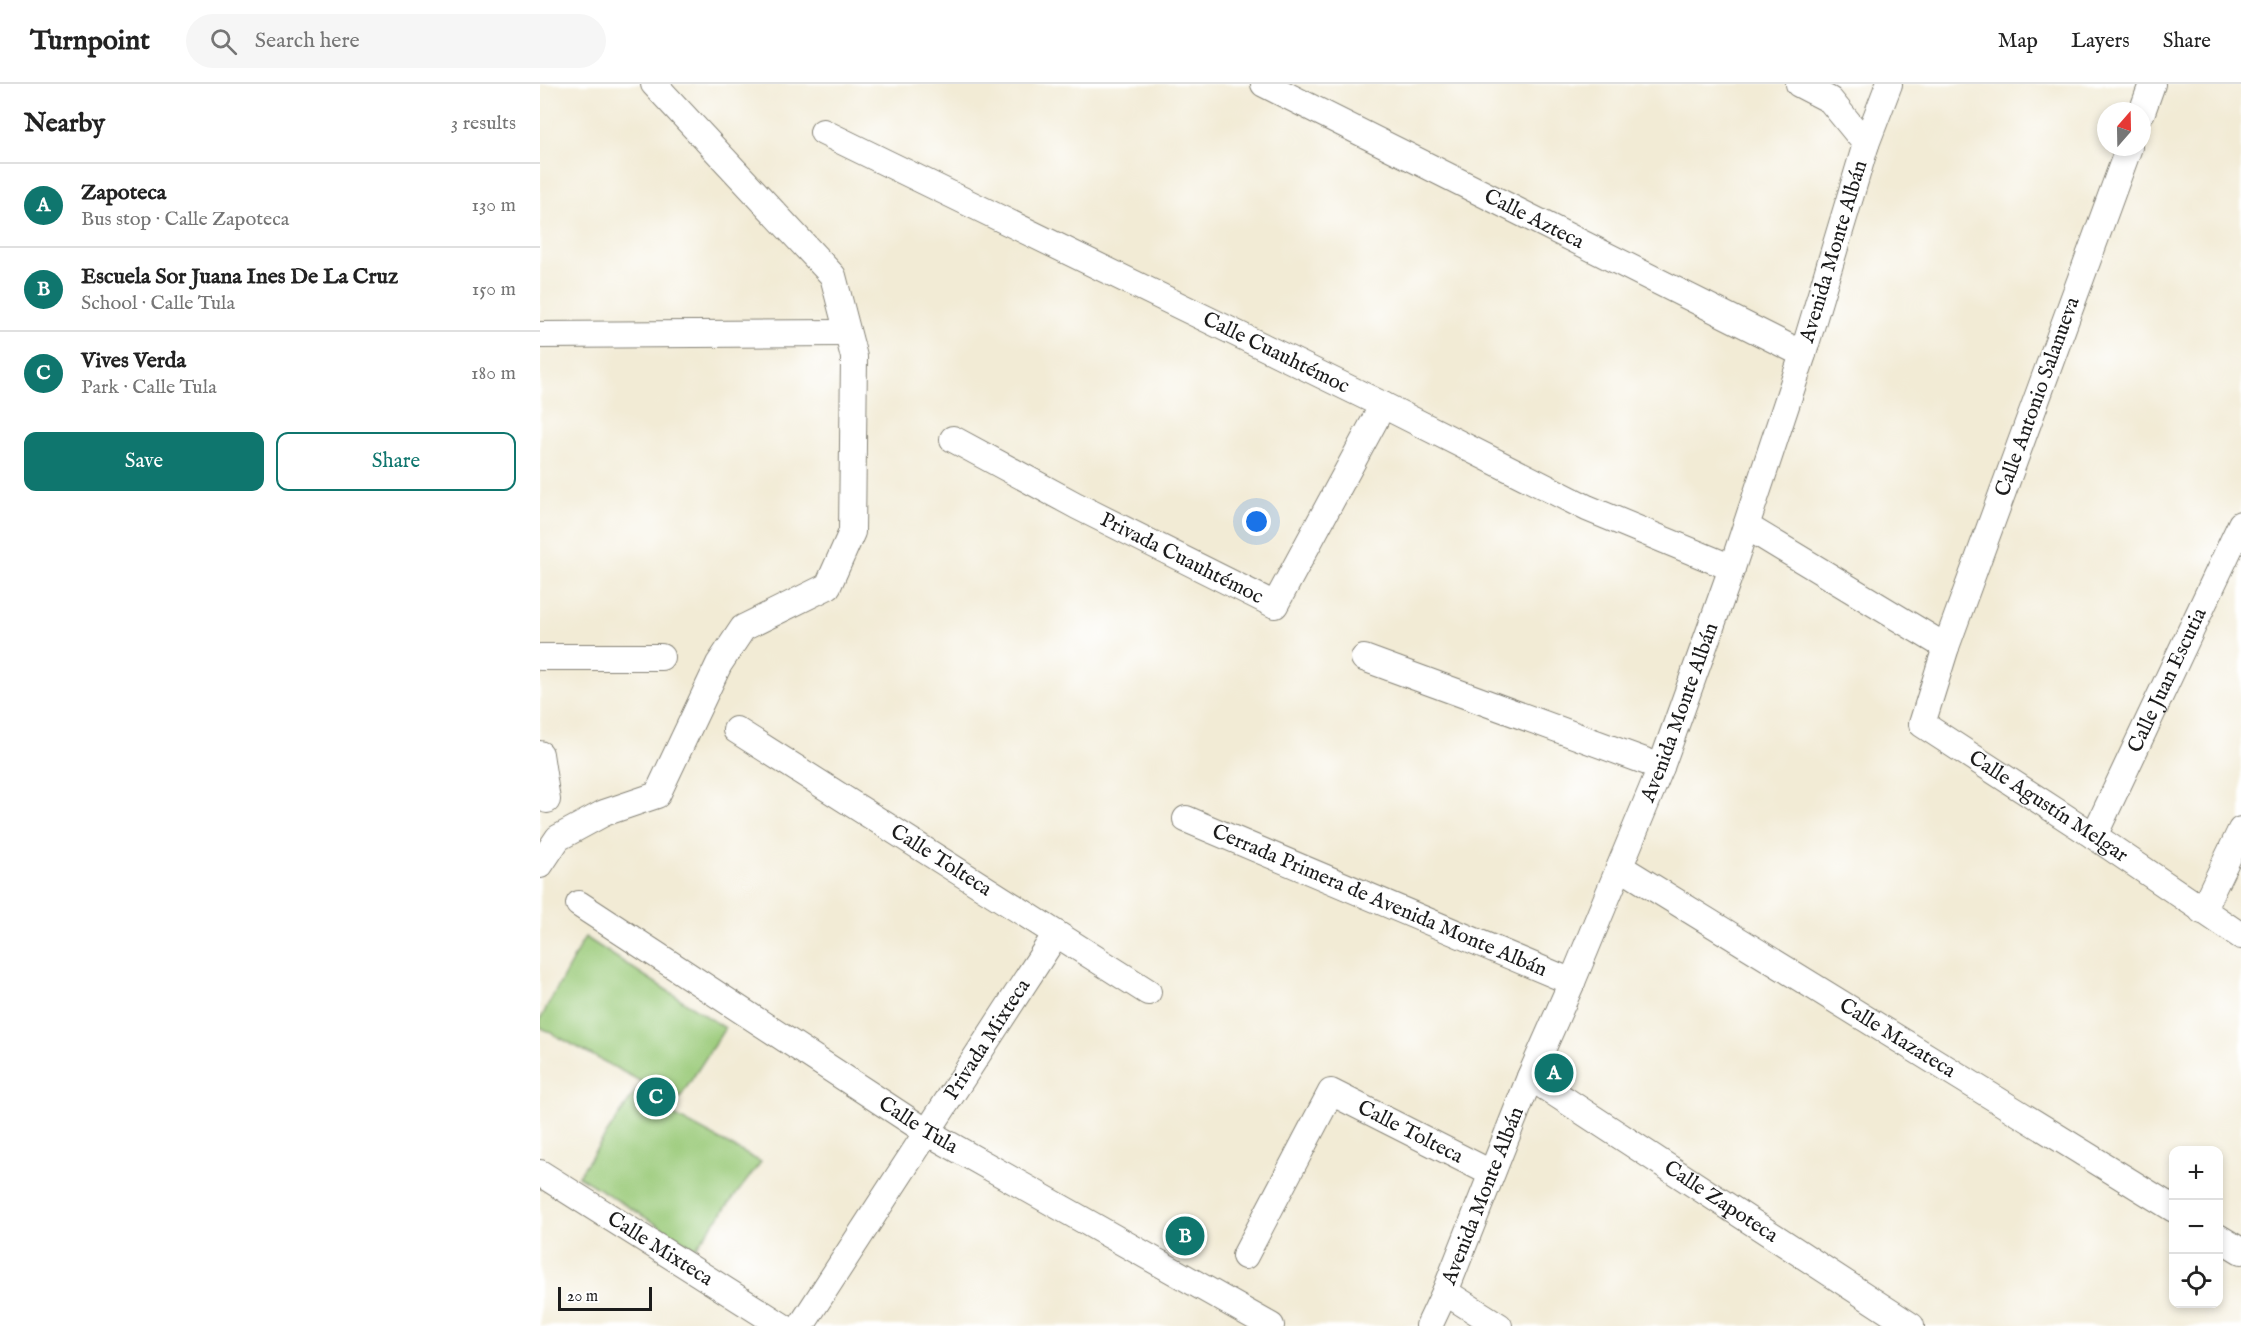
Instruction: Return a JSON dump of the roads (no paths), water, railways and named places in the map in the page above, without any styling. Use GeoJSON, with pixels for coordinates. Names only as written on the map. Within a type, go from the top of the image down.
{"type":"FeatureCollection","features":[{"type":"Feature","properties":{"kind":"street"},"geometry":{"type":"LineString","coordinates":[[540,865],[558,838],[604,813],[657,795],[709,684],[743,628],[828,586],[852,532],[854,357],[833,276],[654,84]]}},
{"type":"Feature","properties":{"kind":"street","name":"Calle Azteca"},"geometry":{"type":"LineString","coordinates":[[1264,84],[1803,354]]}},
{"type":"Feature","properties":{"kind":"street"},"geometry":{"type":"LineString","coordinates":[[1799,84],[1829,92],[1866,144]]}},
{"type":"Feature","properties":{"kind":"street","name":"Avenida Monte Albán"},"geometry":{"type":"LineString","coordinates":[[1429,1326],[1445,1292],[1530,1077],[1572,982],[1660,767],[1732,568],[1803,354],[1866,144],[1889,84]]}},
{"type":"Feature","properties":{"kind":"street"},"geometry":{"type":"LineString","coordinates":[[2146,102],[2152,84]]}},
{"type":"Feature","properties":{"kind":"street","name":"Calle Cuauhtémoc"},"geometry":{"type":"LineString","coordinates":[[823,132],[1383,405],[1587,508],[1732,568]]}},
{"type":"Feature","properties":{"kind":"street","name":"Calle Antonio Salanueva"},"geometry":{"type":"LineString","coordinates":[[1946,647],[2126,156]]}},
{"type":"Feature","properties":{"kind":"street"},"geometry":{"type":"LineString","coordinates":[[540,334],[847,333]]}},
{"type":"Feature","properties":{"kind":"street","name":"Privada Cuauhtémoc"},"geometry":{"type":"LineString","coordinates":[[952,439],[1077,506],[1275,605],[1383,405]]}},
{"type":"Feature","properties":{"kind":"street","name":"Calle Juan Escutia"},"geometry":{"type":"LineString","coordinates":[[2094,836],[2241,524]]}},
{"type":"Feature","properties":{"kind":"street"},"geometry":{"type":"LineString","coordinates":[[1746,526],[1946,647]]}},
{"type":"Feature","properties":{"kind":"street","name":"Calle Agustín Melgar"},"geometry":{"type":"LineString","coordinates":[[1946,647],[1922,724],[2094,836],[2241,936]]}},
{"type":"Feature","properties":{"kind":"street"},"geometry":{"type":"LineString","coordinates":[[540,657],[661,657]]}},
{"type":"Feature","properties":{"kind":"street"},"geometry":{"type":"LineString","coordinates":[[1364,658],[1660,767]]}},
{"type":"Feature","properties":{"kind":"street","name":"Calle Tolteca"},"geometry":{"type":"LineString","coordinates":[[736,730],[1148,992]]}},
{"type":"Feature","properties":{"kind":"street"},"geometry":{"type":"LineString","coordinates":[[540,754],[548,800]]}},
{"type":"Feature","properties":{"kind":"street","name":"Cerrada Primera de Avenida Monte Albán"},"geometry":{"type":"LineString","coordinates":[[1186,819],[1572,982]]}},
{"type":"Feature","properties":{"kind":"street"},"geometry":{"type":"LineString","coordinates":[[2202,911],[2241,830]]}},
{"type":"Feature","properties":{"kind":"street","name":"Calle Mazateca"},"geometry":{"type":"LineString","coordinates":[[1620,867],[2169,1206]]}},
{"type":"Feature","properties":{"kind":"street","name":"Calle Tula"},"geometry":{"type":"LineString","coordinates":[[579,904],[927,1132],[1271,1326]]}},
{"type":"Feature","properties":{"kind":"street","name":"Privada Mixteca"},"geometry":{"type":"LineString","coordinates":[[801,1326],[1056,934]]}},
{"type":"Feature","properties":{"kind":"street","name":"Calle Zapoteca"},"geometry":{"type":"LineString","coordinates":[[1530,1077],[1911,1326]]}},
{"type":"Feature","properties":{"kind":"street","name":"Calle Tolteca"},"geometry":{"type":"LineString","coordinates":[[1245,1256],[1331,1092],[1491,1173]]}},
{"type":"Feature","properties":{"kind":"street","name":"Calle Mixteca"},"geometry":{"type":"LineString","coordinates":[[540,1173],[782,1326]]}},
{"type":"Feature","properties":{"kind":"street"},"geometry":{"type":"LineString","coordinates":[[2223,1240],[2241,1251]]}},
{"type":"Feature","properties":{"kind":"street"},"geometry":{"type":"LineString","coordinates":[[1445,1292],[1499,1326]]}},
{"type":"Feature","properties":{"kind":"place","name":"Zapoteca"},"geometry":{"type":"Point","coordinates":[1554,1073]}},
{"type":"Feature","properties":{"kind":"place","name":"Vives Verda"},"geometry":{"type":"Point","coordinates":[656,1097]}},
{"type":"Feature","properties":{"kind":"place","name":"Escuela Sor Juana Ines De La Cruz"},"geometry":{"type":"Point","coordinates":[1185,1236]}}]}
